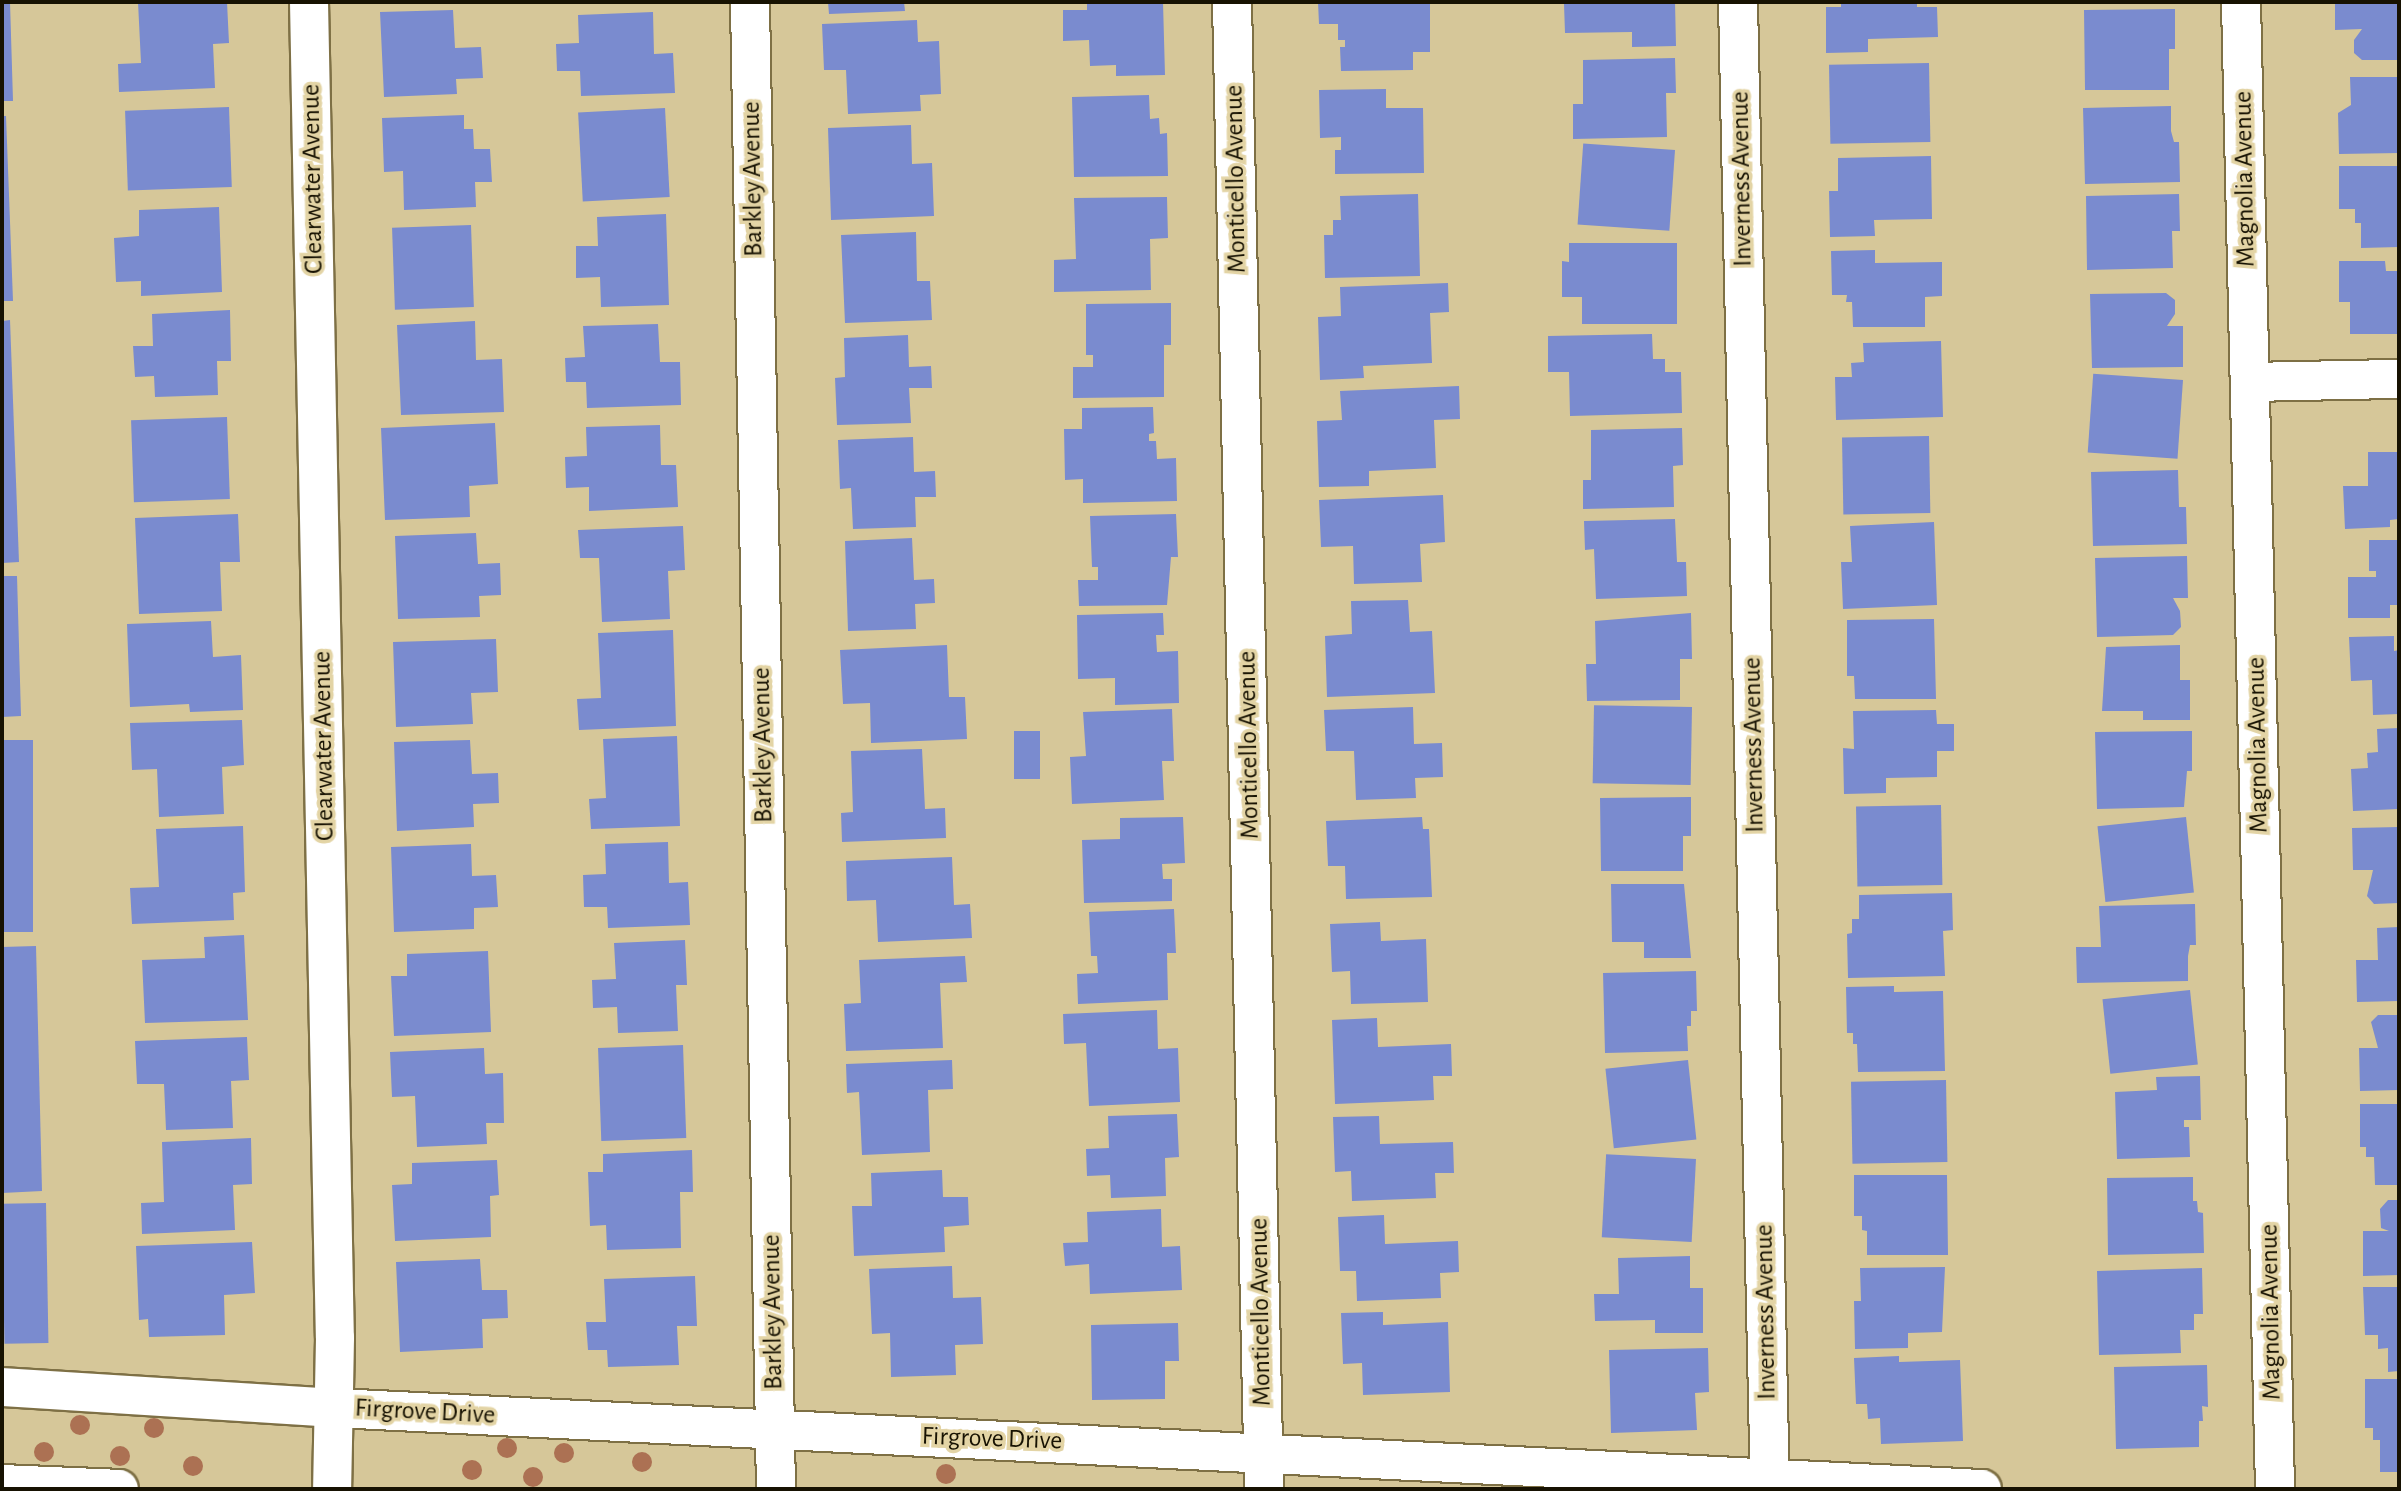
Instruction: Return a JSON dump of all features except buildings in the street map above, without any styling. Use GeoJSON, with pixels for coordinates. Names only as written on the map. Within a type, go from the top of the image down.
{"type":"FeatureCollection","features":[{"type":"Feature","properties":{"kind":"street","name":"Clearwater Avenue"},"geometry":{"type":"LineString","coordinates":[[309,2],[336,1408],[332,1489]]}},
{"type":"Feature","properties":{"kind":"street","name":"Barkley Avenue"},"geometry":{"type":"LineString","coordinates":[[750,2],[776,1489]]}},
{"type":"Feature","properties":{"kind":"street","name":"Monticello Avenue"},"geometry":{"type":"LineString","coordinates":[[1232,2],[1264,1489]]}},
{"type":"Feature","properties":{"kind":"street","name":"Inverness Avenue"},"geometry":{"type":"LineString","coordinates":[[1738,2],[1770,1485]]}},
{"type":"Feature","properties":{"kind":"street","name":"Magnolia Avenue"},"geometry":{"type":"LineString","coordinates":[[2241,2],[2275,1489]]}},
{"type":"Feature","properties":{"kind":"street"},"geometry":{"type":"LineString","coordinates":[[2250,382],[2399,379]]}},
{"type":"Feature","properties":{"kind":"street","name":"Firgrove Drive"},"geometry":{"type":"LineString","coordinates":[[2,1387],[336,1408],[1264,1451],[1770,1485],[1982,1489]]}},
{"type":"Feature","properties":{"kind":"street"},"geometry":{"type":"LineString","coordinates":[[2,1483],[119,1489]]}}]}
